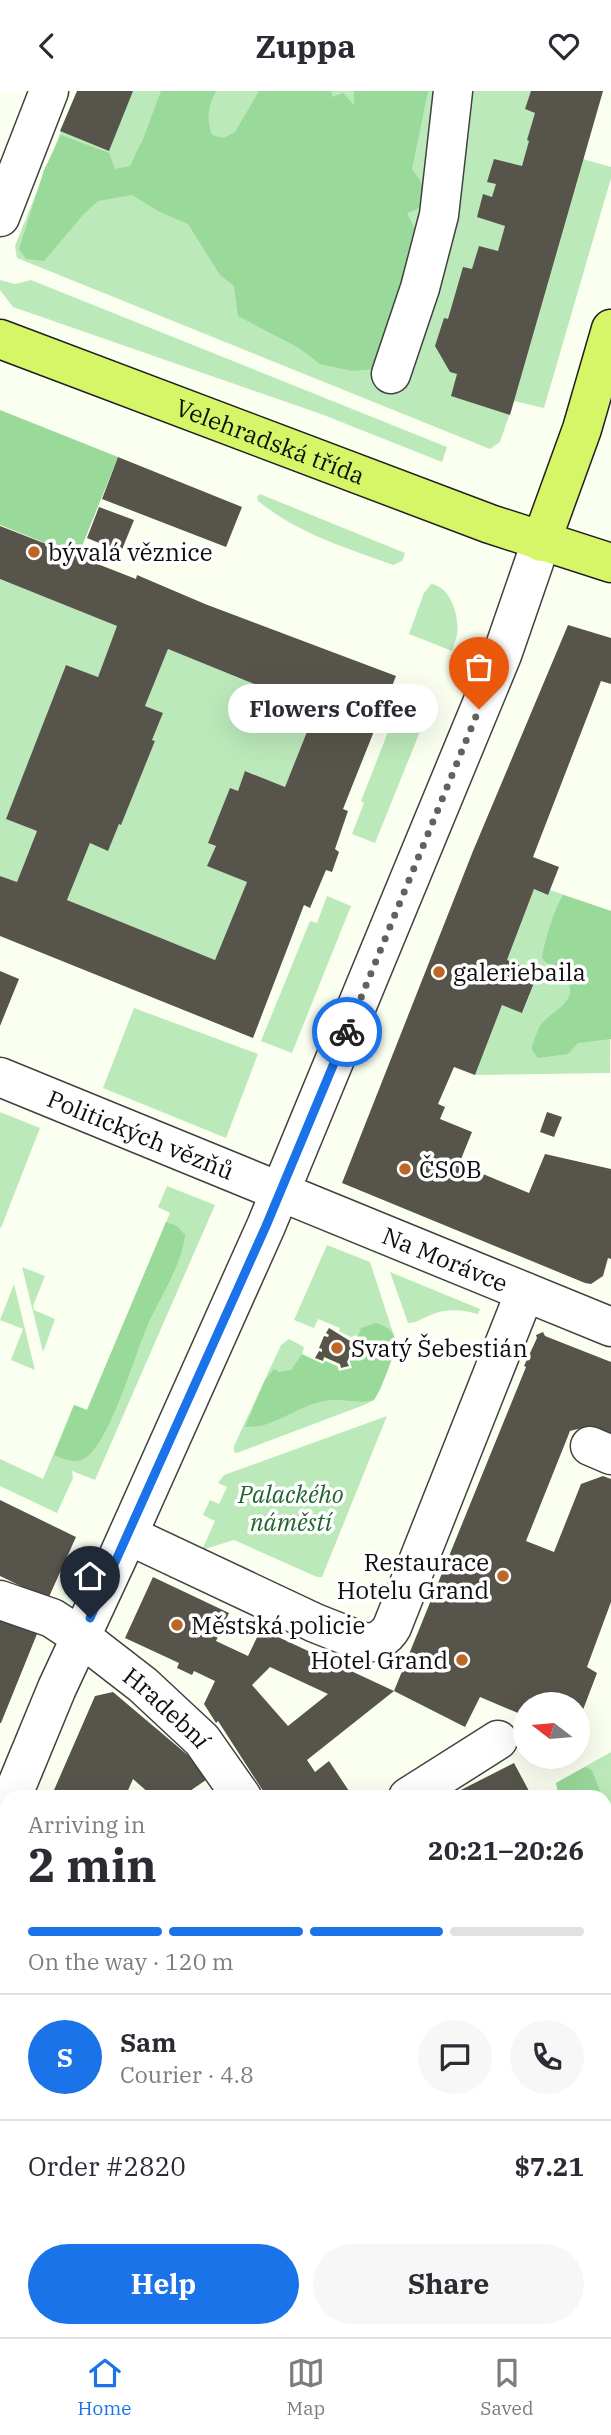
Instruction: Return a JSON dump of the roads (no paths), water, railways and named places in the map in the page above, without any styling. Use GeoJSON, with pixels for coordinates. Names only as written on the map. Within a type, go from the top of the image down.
{"type":"FeatureCollection","features":[{"type":"Feature","properties":{"kind":"main road"},"geometry":{"type":"LineString","coordinates":[[541,542],[582,429],[611,329]]}},
{"type":"Feature","properties":{"kind":"main road","name":"Velehradská třída"},"geometry":{"type":"LineString","coordinates":[[0,339],[541,542],[611,563]]}},
{"type":"Feature","properties":{"kind":"street"},"geometry":{"type":"LineString","coordinates":[[0,217],[49,91]]}},
{"type":"Feature","properties":{"kind":"street"},"geometry":{"type":"LineString","coordinates":[[391,373],[420,288],[439,215],[453,91]]}},
{"type":"Feature","properties":{"kind":"street"},"geometry":{"type":"LineString","coordinates":[[15,1790],[57,1688],[281,1191],[502,656],[541,542]]}},
{"type":"Feature","properties":{"kind":"street","name":"Politických vězňů"},"geometry":{"type":"LineString","coordinates":[[0,1077],[281,1191]]}},
{"type":"Feature","properties":{"kind":"street","name":"Na Morávce"},"geometry":{"type":"LineString","coordinates":[[281,1191],[611,1327]]}},
{"type":"Feature","properties":{"kind":"street"},"geometry":{"type":"LineString","coordinates":[[128,1535],[348,1636],[367,1643],[383,1638],[392,1627],[525,1292]]}},
{"type":"Feature","properties":{"kind":"street","name":"Hradební"},"geometry":{"type":"LineString","coordinates":[[0,1600],[51,1618],[81,1637],[143,1685],[189,1726],[214,1755],[237,1790]]}},
{"type":"Feature","properties":{"kind":"street"},"geometry":{"type":"LineString","coordinates":[[419,1790],[498,1740]]}},
{"type":"Feature","properties":{"kind":"place","name":"bývalá věznice"},"geometry":{"type":"Point","coordinates":[34,552]}},
{"type":"Feature","properties":{"kind":"place","name":"Flowers Coffee"},"geometry":{"type":"Point","coordinates":[479,709]}},
{"type":"Feature","properties":{"kind":"place","name":"galeriebaila"},"geometry":{"type":"Point","coordinates":[439,972]}},
{"type":"Feature","properties":{"kind":"place","name":"ČSOB"},"geometry":{"type":"Point","coordinates":[405,1169]}},
{"type":"Feature","properties":{"kind":"place","name":"Svatý Šebestián"},"geometry":{"type":"Point","coordinates":[337,1348]}},
{"type":"Feature","properties":{"kind":"place","name":"Restaurace Hotelu Grand"},"geometry":{"type":"Point","coordinates":[503,1576]}},
{"type":"Feature","properties":{"kind":"place","name":"Městská policie"},"geometry":{"type":"Point","coordinates":[177,1625]}},
{"type":"Feature","properties":{"kind":"place","name":"Hotel Grand"},"geometry":{"type":"Point","coordinates":[462,1660]}},
{"type":"Feature","properties":{"kind":"park label","name":"Palackého náměstí"},"geometry":{"type":"Point","coordinates":[291,1508]}}]}
